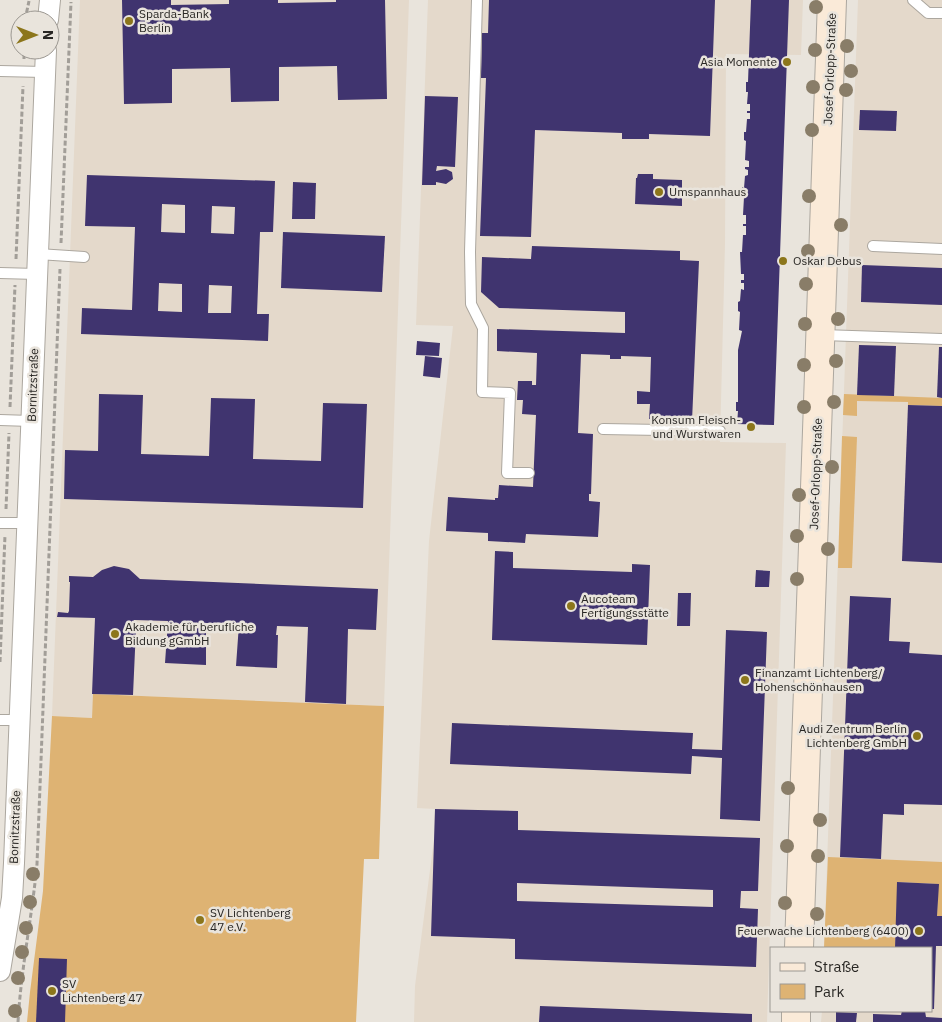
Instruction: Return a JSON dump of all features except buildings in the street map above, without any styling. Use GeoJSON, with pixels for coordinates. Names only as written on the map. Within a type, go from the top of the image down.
{"type":"FeatureCollection","features":[{"type":"Feature","properties":{"kind":"street","name":"Josef-Orlopp-Straße"},"geometry":{"type":"LineString","coordinates":[[799,947],[832,0]]}},
{"type":"Feature","properties":{"kind":"street","name":"Bornitzstraße"},"geometry":{"type":"LineString","coordinates":[[0,971],[6,898],[10,720],[28,523],[45,60]]}},
{"type":"Feature","properties":{"kind":"lane"},"geometry":{"type":"LineString","coordinates":[[477,0],[470,252],[471,304],[483,328],[482,392],[510,393],[507,472],[529,473]]}},
{"type":"Feature","properties":{"kind":"lane"},"geometry":{"type":"LineString","coordinates":[[912,0],[928,13],[942,13]]}},
{"type":"Feature","properties":{"kind":"lane"},"geometry":{"type":"LineString","coordinates":[[0,71],[44,72]]}},
{"type":"Feature","properties":{"kind":"lane"},"geometry":{"type":"LineString","coordinates":[[873,246],[942,249]]}},
{"type":"Feature","properties":{"kind":"lane"},"geometry":{"type":"LineString","coordinates":[[0,273],[15,273],[60,255],[84,257]]}},
{"type":"Feature","properties":{"kind":"lane"},"geometry":{"type":"LineString","coordinates":[[820,334],[942,338]]}},
{"type":"Feature","properties":{"kind":"lane"},"geometry":{"type":"LineString","coordinates":[[5,420],[31,421]]}},
{"type":"Feature","properties":{"kind":"lane"},"geometry":{"type":"LineString","coordinates":[[603,429],[720,431]]}},
{"type":"Feature","properties":{"kind":"lane"},"geometry":{"type":"LineString","coordinates":[[3,523],[28,523]]}},
{"type":"Feature","properties":{"kind":"path"},"geometry":{"type":"LineString","coordinates":[[18,1022],[19,993],[37,864],[71,0]]}},
{"type":"Feature","properties":{"kind":"path"},"geometry":{"type":"LineString","coordinates":[[0,662],[5,420],[15,273],[24,60]]}},
{"type":"Feature","properties":{"kind":"shaded area"},"geometry":{"type":"Polygon","coordinates":[[[80,0],[409,0],[384,706],[94,694],[92,718],[52,716],[80,0]]]}},
{"type":"Feature","properties":{"kind":"shaded area"},"geometry":{"type":"Polygon","coordinates":[[[428,0],[803,0],[801,55],[726,54],[725,244],[720,442],[786,443],[767,1022],[414,1022],[415,986],[434,839],[435,809],[417,808],[429,541],[453,326],[416,325],[428,0]]]}},
{"type":"Feature","properties":{"kind":"shaded area"},"geometry":{"type":"Polygon","coordinates":[[[858,0],[942,0],[942,1022],[821,1022],[822,1012],[932,1012],[932,947],[824,947],[858,0]]]}},
{"type":"Feature","properties":{"kind":"green space"},"geometry":{"type":"Polygon","coordinates":[[[844,394],[942,398],[942,406],[908,405],[908,402],[857,401],[857,416],[843,415],[844,394]]]}},
{"type":"Feature","properties":{"kind":"green space"},"geometry":{"type":"Polygon","coordinates":[[[842,436],[857,437],[852,568],[838,568],[842,436]]]}},
{"type":"Feature","properties":{"kind":"green space"},"geometry":{"type":"Polygon","coordinates":[[[93,694],[384,706],[379,859],[364,859],[356,1022],[27,1022],[43,891],[52,716],[92,718],[93,694]]]}},
{"type":"Feature","properties":{"kind":"green space"},"geometry":{"type":"Polygon","coordinates":[[[828,857],[942,862],[942,916],[937,916],[938,884],[898,882],[895,947],[824,947],[828,857]]]}},
{"type":"Feature","properties":{"kind":"place","name":"Sparda-Bank Berlin"},"geometry":{"type":"Point","coordinates":[129,21]}},
{"type":"Feature","properties":{"kind":"place","name":"Asia Momente"},"geometry":{"type":"Point","coordinates":[787,62]}},
{"type":"Feature","properties":{"kind":"place","name":"Umspannhaus"},"geometry":{"type":"Point","coordinates":[659,192]}},
{"type":"Feature","properties":{"kind":"place","name":"Oskar Debus"},"geometry":{"type":"Point","coordinates":[783,261]}},
{"type":"Feature","properties":{"kind":"place","name":"Konsum Fleisch- und Wurstwaren"},"geometry":{"type":"Point","coordinates":[751,427]}},
{"type":"Feature","properties":{"kind":"place","name":"Aucoteam Fertigungsstätte"},"geometry":{"type":"Point","coordinates":[571,606]}},
{"type":"Feature","properties":{"kind":"place","name":"Akademie für berufliche Bildung gGmbH"},"geometry":{"type":"Point","coordinates":[115,634]}},
{"type":"Feature","properties":{"kind":"place","name":"Finanzamt Lichtenberg/ Hohenschönhausen"},"geometry":{"type":"Point","coordinates":[745,680]}},
{"type":"Feature","properties":{"kind":"place","name":"Audi Zentrum Berlin Lichtenberg GmbH"},"geometry":{"type":"Point","coordinates":[917,736]}},
{"type":"Feature","properties":{"kind":"place","name":"SV Lichtenberg 47 e.V."},"geometry":{"type":"Point","coordinates":[200,920]}},
{"type":"Feature","properties":{"kind":"place","name":"Feuerwache Lichtenberg (6400)"},"geometry":{"type":"Point","coordinates":[919,931]}},
{"type":"Feature","properties":{"kind":"place","name":"SV Lichtenberg 47"},"geometry":{"type":"Point","coordinates":[52,991]}}]}
